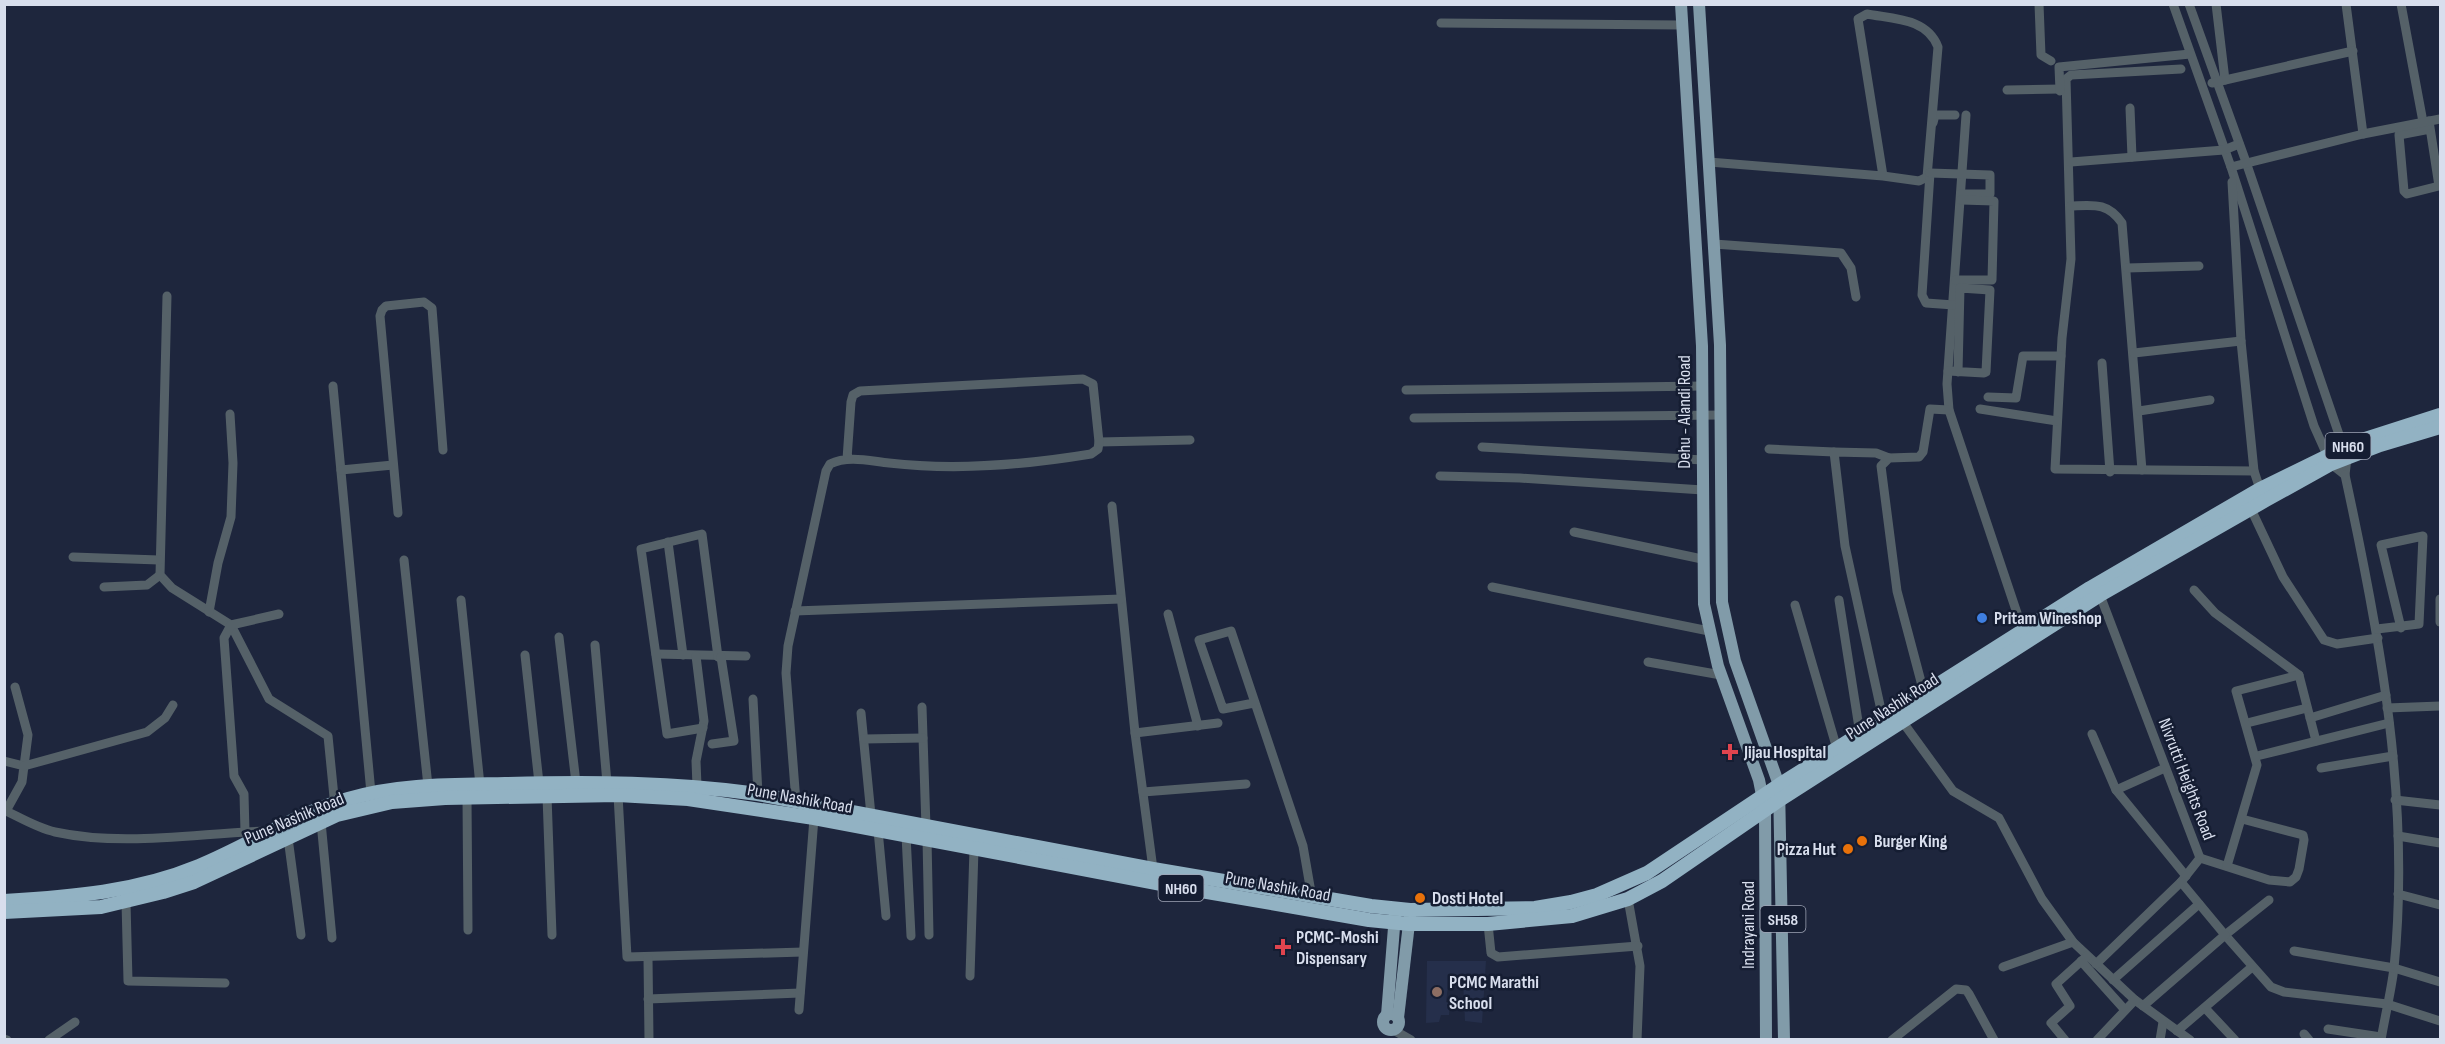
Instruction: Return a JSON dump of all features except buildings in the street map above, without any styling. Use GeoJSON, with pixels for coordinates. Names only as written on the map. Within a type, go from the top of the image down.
{"type":"FeatureCollection","features":[{"type":"Feature","properties":{"kind":"highway","name":"Pune Nashik Road"},"geometry":{"type":"LineString","coordinates":[[4,912],[58,911],[126,902],[194,882],[321,822],[336,809],[392,802],[467,798],[618,795],[688,799],[906,835],[927,833],[1153,869],[1402,917],[1535,908],[1597,895],[1647,873],[1779,785],[2153,550],[2260,489],[2345,453],[2384,432],[2440,415]]}},
{"type":"Feature","properties":{"kind":"highway","name":"Pune Nashik Road"},"geometry":{"type":"LineString","coordinates":[[2345,453],[2440,427]]}},
{"type":"Feature","properties":{"kind":"highway","name":"Pune Nashik Road"},"geometry":{"type":"LineString","coordinates":[[4,901],[82,896],[141,886],[200,866],[269,831],[336,809],[371,793],[428,786],[607,783],[697,786],[758,794],[871,815],[974,849],[1276,905],[1488,924],[1572,916],[1628,899],[1662,881],[1765,810],[2100,595],[2251,509],[2329,460]]}},
{"type":"Feature","properties":{"kind":"main road","name":"Dehu - Alandi Road"},"geometry":{"type":"LineString","coordinates":[[1681,4],[1703,386],[1702,559],[1709,631],[1765,810]]}},
{"type":"Feature","properties":{"kind":"main road","name":"Dehu - Alandi Road"},"geometry":{"type":"LineString","coordinates":[[1699,4],[1714,244],[1721,415],[1722,602],[1735,661],[1779,785],[1781,800]]}},
{"type":"Feature","properties":{"kind":"main road","name":"Indrayani Road"},"geometry":{"type":"LineString","coordinates":[[1781,800],[1784,1040]]}},
{"type":"Feature","properties":{"kind":"main road","name":"Indrayani Road"},"geometry":{"type":"LineString","coordinates":[[1765,810],[1766,1040]]}},
{"type":"Feature","properties":{"kind":"main road"},"geometry":{"type":"LineString","coordinates":[[1383,1040],[1393,1026],[1402,917]]}},
{"type":"Feature","properties":{"kind":"street"},"geometry":{"type":"LineString","coordinates":[[2039,4],[2042,55],[2051,61]]}},
{"type":"Feature","properties":{"kind":"street"},"geometry":{"type":"LineString","coordinates":[[2173,4],[2231,167],[2314,426],[2329,460],[2345,475]]}},
{"type":"Feature","properties":{"kind":"street"},"geometry":{"type":"LineString","coordinates":[[2189,4],[2198,34],[2220,81],[2239,144],[2345,453],[2345,475],[2378,634],[2389,723],[2398,836],[2394,968],[2381,1038],[2328,1029]]}},
{"type":"Feature","properties":{"kind":"street"},"geometry":{"type":"LineString","coordinates":[[2216,4],[2220,81]]}},
{"type":"Feature","properties":{"kind":"street"},"geometry":{"type":"LineString","coordinates":[[2346,4],[2363,134]]}},
{"type":"Feature","properties":{"kind":"street"},"geometry":{"type":"LineString","coordinates":[[2401,4],[2427,124],[2439,186],[2407,194],[2404,191],[2399,135],[2427,124],[2440,119]]}},
{"type":"Feature","properties":{"kind":"street"},"geometry":{"type":"LineString","coordinates":[[1709,162],[1920,181],[1926,177],[1938,47],[1934,37],[1924,27],[1867,14],[1858,19],[1883,176]]}},
{"type":"Feature","properties":{"kind":"street"},"geometry":{"type":"LineString","coordinates":[[1441,23],[1682,25]]}},
{"type":"Feature","properties":{"kind":"street"},"geometry":{"type":"LineString","coordinates":[[2184,38],[2198,34]]}},
{"type":"Feature","properties":{"kind":"street"},"geometry":{"type":"LineString","coordinates":[[2202,85],[2353,51]]}},
{"type":"Feature","properties":{"kind":"street"},"geometry":{"type":"LineString","coordinates":[[2007,90],[2060,90],[2059,67],[2190,54]]}},
{"type":"Feature","properties":{"kind":"street"},"geometry":{"type":"LineString","coordinates":[[2181,69],[2071,75],[2066,79],[2071,162],[2070,282],[2061,356],[2055,470],[2254,471]]}},
{"type":"Feature","properties":{"kind":"street"},"geometry":{"type":"LineString","coordinates":[[2130,108],[2132,157]]}},
{"type":"Feature","properties":{"kind":"street"},"geometry":{"type":"LineString","coordinates":[[1954,305],[1926,303],[1922,295],[1934,116],[1955,115]]}},
{"type":"Feature","properties":{"kind":"street"},"geometry":{"type":"LineString","coordinates":[[1953,371],[1954,305],[1966,115]]}},
{"type":"Feature","properties":{"kind":"street"},"geometry":{"type":"LineString","coordinates":[[2231,167],[2363,134],[2427,124]]}},
{"type":"Feature","properties":{"kind":"street"},"geometry":{"type":"LineString","coordinates":[[2071,162],[2224,150],[2239,144]]}},
{"type":"Feature","properties":{"kind":"street"},"geometry":{"type":"LineString","coordinates":[[2231,167],[2241,340],[2254,471],[2260,489]]}},
{"type":"Feature","properties":{"kind":"street"},"geometry":{"type":"LineString","coordinates":[[1930,172],[1990,175],[1990,194],[1961,197]]}},
{"type":"Feature","properties":{"kind":"street"},"geometry":{"type":"LineString","coordinates":[[1956,280],[1992,280],[1994,201],[1961,197]]}},
{"type":"Feature","properties":{"kind":"street"},"geometry":{"type":"LineString","coordinates":[[2071,206],[2106,206],[2115,212],[2121,223],[2127,268],[2142,470]]}},
{"type":"Feature","properties":{"kind":"street"},"geometry":{"type":"LineString","coordinates":[[1714,244],[1841,253],[1851,268],[1856,297]]}},
{"type":"Feature","properties":{"kind":"street"},"geometry":{"type":"LineString","coordinates":[[2127,268],[2199,266]]}},
{"type":"Feature","properties":{"kind":"street"},"geometry":{"type":"LineString","coordinates":[[1953,371],[1984,373],[1987,370],[1990,290],[1960,288],[1949,411],[2023,631]]}},
{"type":"Feature","properties":{"kind":"street"},"geometry":{"type":"LineString","coordinates":[[166,296],[160,575],[172,588],[231,625],[266,695],[328,736],[336,809]]}},
{"type":"Feature","properties":{"kind":"street"},"geometry":{"type":"LineString","coordinates":[[398,513],[380,316],[382,309],[386,306],[424,302],[432,308],[443,450]]}},
{"type":"Feature","properties":{"kind":"street"},"geometry":{"type":"LineString","coordinates":[[2134,353],[2241,340]]}},
{"type":"Feature","properties":{"kind":"street"},"geometry":{"type":"LineString","coordinates":[[1988,397],[2016,398],[2024,356],[2061,356]]}},
{"type":"Feature","properties":{"kind":"street"},"geometry":{"type":"LineString","coordinates":[[2102,363],[2110,472]]}},
{"type":"Feature","properties":{"kind":"street"},"geometry":{"type":"LineString","coordinates":[[796,802],[786,674],[788,646],[826,471],[830,464],[847,459],[918,467],[1006,466],[1091,454],[1098,449],[1100,442],[1094,389],[1090,380],[860,391],[853,395],[851,402],[847,459]]}},
{"type":"Feature","properties":{"kind":"street"},"geometry":{"type":"LineString","coordinates":[[333,386],[371,793]]}},
{"type":"Feature","properties":{"kind":"street"},"geometry":{"type":"LineString","coordinates":[[1406,390],[1703,386]]}},
{"type":"Feature","properties":{"kind":"street"},"geometry":{"type":"LineString","coordinates":[[2139,411],[2210,400]]}},
{"type":"Feature","properties":{"kind":"street"},"geometry":{"type":"LineString","coordinates":[[1769,449],[1876,453],[1889,458],[1919,457],[1923,452],[1930,409],[1949,411]]}},
{"type":"Feature","properties":{"kind":"street"},"geometry":{"type":"LineString","coordinates":[[1980,409],[2057,421]]}},
{"type":"Feature","properties":{"kind":"street"},"geometry":{"type":"LineString","coordinates":[[210,612],[218,563],[231,517],[233,463],[230,414]]}},
{"type":"Feature","properties":{"kind":"street"},"geometry":{"type":"LineString","coordinates":[[1414,418],[1721,415]]}},
{"type":"Feature","properties":{"kind":"street"},"geometry":{"type":"LineString","coordinates":[[1100,442],[1190,440]]}},
{"type":"Feature","properties":{"kind":"street"},"geometry":{"type":"LineString","coordinates":[[1482,447],[1703,460]]}},
{"type":"Feature","properties":{"kind":"street"},"geometry":{"type":"LineString","coordinates":[[1834,452],[1845,546],[1883,719]]}},
{"type":"Feature","properties":{"kind":"street"},"geometry":{"type":"LineString","coordinates":[[1889,458],[1881,466],[1896,581],[1924,693]]}},
{"type":"Feature","properties":{"kind":"street"},"geometry":{"type":"LineString","coordinates":[[341,470],[393,465]]}},
{"type":"Feature","properties":{"kind":"street"},"geometry":{"type":"LineString","coordinates":[[1440,476],[1520,478],[1703,490]]}},
{"type":"Feature","properties":{"kind":"street"},"geometry":{"type":"LineString","coordinates":[[1112,506],[1135,733],[1153,869]]}},
{"type":"Feature","properties":{"kind":"street"},"geometry":{"type":"LineString","coordinates":[[2251,509],[2283,577],[2324,640],[2337,644],[2415,626],[2421,619],[2423,537],[2381,545],[2401,628]]}},
{"type":"Feature","properties":{"kind":"street"},"geometry":{"type":"LineString","coordinates":[[1574,532],[1702,559]]}},
{"type":"Feature","properties":{"kind":"street"},"geometry":{"type":"LineString","coordinates":[[703,728],[667,734],[641,549],[702,534],[734,741],[712,744]]}},
{"type":"Feature","properties":{"kind":"street"},"geometry":{"type":"LineString","coordinates":[[668,542],[683,655]]}},
{"type":"Feature","properties":{"kind":"street"},"geometry":{"type":"LineString","coordinates":[[73,557],[159,560]]}},
{"type":"Feature","properties":{"kind":"street"},"geometry":{"type":"LineString","coordinates":[[404,561],[428,786]]}},
{"type":"Feature","properties":{"kind":"street"},"geometry":{"type":"LineString","coordinates":[[104,587],[147,585],[160,575]]}},
{"type":"Feature","properties":{"kind":"street"},"geometry":{"type":"LineString","coordinates":[[1492,587],[1709,631]]}},
{"type":"Feature","properties":{"kind":"street"},"geometry":{"type":"LineString","coordinates":[[2194,590],[2215,613],[2299,675],[2316,741]]}},
{"type":"Feature","properties":{"kind":"street","name":"Nivrutti Heights Road"},"geometry":{"type":"LineString","coordinates":[[2096,964],[2184,879],[2200,858],[2100,595]]}},
{"type":"Feature","properties":{"kind":"street"},"geometry":{"type":"LineString","coordinates":[[795,611],[1121,599]]}},
{"type":"Feature","properties":{"kind":"street"},"geometry":{"type":"LineString","coordinates":[[2440,599],[2440,622]]}},
{"type":"Feature","properties":{"kind":"street"},"geometry":{"type":"LineString","coordinates":[[461,600],[480,785]]}},
{"type":"Feature","properties":{"kind":"street"},"geometry":{"type":"LineString","coordinates":[[1839,600],[1860,734]]}},
{"type":"Feature","properties":{"kind":"street"},"geometry":{"type":"LineString","coordinates":[[1795,605],[1837,749]]}},
{"type":"Feature","properties":{"kind":"street"},"geometry":{"type":"LineString","coordinates":[[245,832],[244,794],[234,776],[224,638],[231,625],[279,614]]}},
{"type":"Feature","properties":{"kind":"street"},"geometry":{"type":"LineString","coordinates":[[1168,614],[1197,726]]}},
{"type":"Feature","properties":{"kind":"street"},"geometry":{"type":"LineString","coordinates":[[1254,703],[1223,709],[1199,640],[1231,631],[1303,846],[1312,898]]}},
{"type":"Feature","properties":{"kind":"street"},"geometry":{"type":"LineString","coordinates":[[559,637],[576,783]]}},
{"type":"Feature","properties":{"kind":"street"},"geometry":{"type":"LineString","coordinates":[[595,645],[607,783]]}},
{"type":"Feature","properties":{"kind":"street"},"geometry":{"type":"LineString","coordinates":[[656,654],[746,656]]}},
{"type":"Feature","properties":{"kind":"street"},"geometry":{"type":"LineString","coordinates":[[525,655],[539,783]]}},
{"type":"Feature","properties":{"kind":"street"},"geometry":{"type":"LineString","coordinates":[[696,656],[703,728],[696,761],[697,786]]}},
{"type":"Feature","properties":{"kind":"street"},"geometry":{"type":"LineString","coordinates":[[1648,662],[1721,675]]}},
{"type":"Feature","properties":{"kind":"street"},"geometry":{"type":"LineString","coordinates":[[2227,866],[2256,772],[2257,756],[2236,691],[2299,675]]}},
{"type":"Feature","properties":{"kind":"street"},"geometry":{"type":"LineString","coordinates":[[15,687],[28,735],[22,782],[5,811],[53,831],[81,836],[119,838],[269,831]]}},
{"type":"Feature","properties":{"kind":"street"},"geometry":{"type":"LineString","coordinates":[[2310,718],[2386,695]]}},
{"type":"Feature","properties":{"kind":"street"},"geometry":{"type":"LineString","coordinates":[[753,699],[758,794]]}},
{"type":"Feature","properties":{"kind":"street"},"geometry":{"type":"LineString","coordinates":[[4,760],[24,766],[147,732],[165,718],[173,705]]}},
{"type":"Feature","properties":{"kind":"street"},"geometry":{"type":"LineString","coordinates":[[922,706],[929,936]]}},
{"type":"Feature","properties":{"kind":"street"},"geometry":{"type":"LineString","coordinates":[[2387,708],[2440,706]]}},
{"type":"Feature","properties":{"kind":"street"},"geometry":{"type":"LineString","coordinates":[[2247,723],[2307,708]]}},
{"type":"Feature","properties":{"kind":"street"},"geometry":{"type":"LineString","coordinates":[[861,713],[871,815]]}},
{"type":"Feature","properties":{"kind":"street"},"geometry":{"type":"LineString","coordinates":[[1902,721],[1953,791],[1999,818],[2042,898],[2084,958],[2126,1010]]}},
{"type":"Feature","properties":{"kind":"street"},"geometry":{"type":"LineString","coordinates":[[1135,733],[1218,723]]}},
{"type":"Feature","properties":{"kind":"street"},"geometry":{"type":"LineString","coordinates":[[2257,756],[2389,723]]}},
{"type":"Feature","properties":{"kind":"street"},"geometry":{"type":"LineString","coordinates":[[2092,734],[2116,790],[2184,879],[2199,904],[2252,967],[2277,991],[2387,1004],[2440,1021]]}},
{"type":"Feature","properties":{"kind":"street"},"geometry":{"type":"LineString","coordinates":[[864,739],[923,738]]}},
{"type":"Feature","properties":{"kind":"street"},"geometry":{"type":"LineString","coordinates":[[2321,768],[2392,756]]}},
{"type":"Feature","properties":{"kind":"street"},"geometry":{"type":"LineString","coordinates":[[2116,790],[2165,768]]}},
{"type":"Feature","properties":{"kind":"street"},"geometry":{"type":"LineString","coordinates":[[1143,792],[1246,783]]}},
{"type":"Feature","properties":{"kind":"street"},"geometry":{"type":"LineString","coordinates":[[618,795],[627,957],[632,959],[803,952]]}},
{"type":"Feature","properties":{"kind":"street"},"geometry":{"type":"LineString","coordinates":[[548,796],[552,935]]}},
{"type":"Feature","properties":{"kind":"street"},"geometry":{"type":"LineString","coordinates":[[467,798],[468,930]]}},
{"type":"Feature","properties":{"kind":"street"},"geometry":{"type":"LineString","coordinates":[[2396,800],[2440,805]]}},
{"type":"Feature","properties":{"kind":"street"},"geometry":{"type":"LineString","coordinates":[[798,1010],[814,818]]}},
{"type":"Feature","properties":{"kind":"street"},"geometry":{"type":"LineString","coordinates":[[2200,858],[2282,882],[2296,877],[2303,835],[2242,819]]}},
{"type":"Feature","properties":{"kind":"street"},"geometry":{"type":"LineString","coordinates":[[321,822],[332,938]]}},
{"type":"Feature","properties":{"kind":"street"},"geometry":{"type":"LineString","coordinates":[[878,830],[886,916]]}},
{"type":"Feature","properties":{"kind":"street"},"geometry":{"type":"LineString","coordinates":[[906,835],[911,936]]}},
{"type":"Feature","properties":{"kind":"street"},"geometry":{"type":"LineString","coordinates":[[2398,836],[2440,843]]}},
{"type":"Feature","properties":{"kind":"street"},"geometry":{"type":"LineString","coordinates":[[288,838],[301,935]]}},
{"type":"Feature","properties":{"kind":"street"},"geometry":{"type":"LineString","coordinates":[[970,976],[974,849]]}},
{"type":"Feature","properties":{"kind":"street"},"geometry":{"type":"LineString","coordinates":[[2398,894],[2440,905]]}},
{"type":"Feature","properties":{"kind":"street"},"geometry":{"type":"LineString","coordinates":[[1628,899],[1638,946],[1637,1040]]}},
{"type":"Feature","properties":{"kind":"street"},"geometry":{"type":"LineString","coordinates":[[2097,1040],[2126,1010],[2139,1003],[2269,900]]}},
{"type":"Feature","properties":{"kind":"street"},"geometry":{"type":"LineString","coordinates":[[126,902],[128,981],[225,983]]}},
{"type":"Feature","properties":{"kind":"street"},"geometry":{"type":"LineString","coordinates":[[2113,980],[2199,904]]}},
{"type":"Feature","properties":{"kind":"street"},"geometry":{"type":"LineString","coordinates":[[1488,924],[1491,953],[1498,957],[1638,946]]}},
{"type":"Feature","properties":{"kind":"street"},"geometry":{"type":"LineString","coordinates":[[2003,967],[2073,942]]}},
{"type":"Feature","properties":{"kind":"street"},"geometry":{"type":"LineString","coordinates":[[2294,951],[2394,968],[2440,982]]}},
{"type":"Feature","properties":{"kind":"street"},"geometry":{"type":"LineString","coordinates":[[648,958],[649,1040]]}},
{"type":"Feature","properties":{"kind":"street"},"geometry":{"type":"LineString","coordinates":[[2084,958],[2096,964],[2139,1003],[2190,1040]]}},
{"type":"Feature","properties":{"kind":"street"},"geometry":{"type":"LineString","coordinates":[[2065,1040],[2051,1023],[2070,1005],[2056,984],[2084,958]]}},
{"type":"Feature","properties":{"kind":"street"},"geometry":{"type":"LineString","coordinates":[[2177,1031],[2252,967]]}},
{"type":"Feature","properties":{"kind":"street"},"geometry":{"type":"LineString","coordinates":[[1892,1040],[1956,989],[1966,990],[1969,994],[1994,1040]]}},
{"type":"Feature","properties":{"kind":"street"},"geometry":{"type":"LineString","coordinates":[[648,999],[800,993]]}},
{"type":"Feature","properties":{"kind":"street"},"geometry":{"type":"LineString","coordinates":[[2205,1008],[2235,1040]]}},
{"type":"Feature","properties":{"kind":"street"},"geometry":{"type":"LineString","coordinates":[[49,1040],[75,1022]]}},
{"type":"Feature","properties":{"kind":"street"},"geometry":{"type":"LineString","coordinates":[[2160,1040],[2163,1022]]}},
{"type":"Feature","properties":{"kind":"street"},"geometry":{"type":"LineString","coordinates":[[1393,1026],[1411,1040]]}},
{"type":"Feature","properties":{"kind":"shaded area","name":"PCMC Marathi School"},"geometry":{"type":"Polygon","coordinates":[[[1427,961],[1486,961],[1482,1023],[1465,1021],[1463,981],[1449,979],[1446,1002],[1450,1003],[1449,1015],[1441,1015],[1439,1022],[1426,1023],[1427,961]]]}},
{"type":"Feature","properties":{"kind":"place","name":"Pritam Wineshop"},"geometry":{"type":"Point","coordinates":[1982,618]}},
{"type":"Feature","properties":{"kind":"place","name":"Jijau Hospital"},"geometry":{"type":"Point","coordinates":[1730,752]}},
{"type":"Feature","properties":{"kind":"place","name":"Burger King"},"geometry":{"type":"Point","coordinates":[1862,841]}},
{"type":"Feature","properties":{"kind":"place","name":"Pizza Hut"},"geometry":{"type":"Point","coordinates":[1848,849]}},
{"type":"Feature","properties":{"kind":"place","name":"Dosti Hotel"},"geometry":{"type":"Point","coordinates":[1420,898]}},
{"type":"Feature","properties":{"kind":"place","name":"PCMC-Moshi Dispensary"},"geometry":{"type":"Point","coordinates":[1283,947]}},
{"type":"Feature","properties":{"kind":"place","name":"PCMC Marathi School"},"geometry":{"type":"Point","coordinates":[1437,992]}}]}
